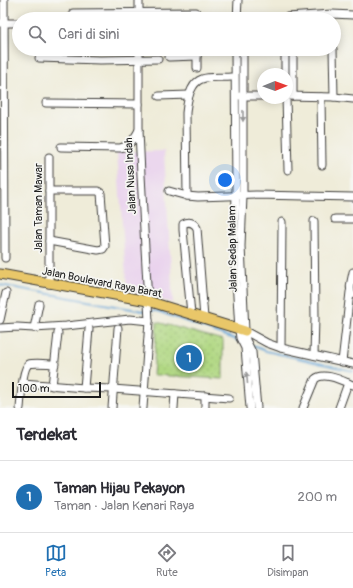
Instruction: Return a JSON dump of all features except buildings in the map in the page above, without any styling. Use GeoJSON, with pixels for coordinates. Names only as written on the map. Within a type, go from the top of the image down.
{"type":"FeatureCollection","features":[{"type":"Feature","properties":{"kind":"main road","name":"Jalan Boulevard Raya Barat"},"geometry":{"type":"LineString","coordinates":[[0,274],[149,304],[190,314],[204,318],[243,335]]}},
{"type":"Feature","properties":{"kind":"street"},"geometry":{"type":"LineString","coordinates":[[4,0],[2,23],[2,102],[5,258]]}},
{"type":"Feature","properties":{"kind":"street"},"geometry":{"type":"LineString","coordinates":[[139,0],[139,12]]}},
{"type":"Feature","properties":{"kind":"street"},"geometry":{"type":"LineString","coordinates":[[237,12],[238,1]]}},
{"type":"Feature","properties":{"kind":"street"},"geometry":{"type":"LineString","coordinates":[[238,1],[239,12]]}},
{"type":"Feature","properties":{"kind":"street"},"geometry":{"type":"LineString","coordinates":[[341,16],[353,15]]}},
{"type":"Feature","properties":{"kind":"street"},"geometry":{"type":"LineString","coordinates":[[197,56],[197,68]]}},
{"type":"Feature","properties":{"kind":"street","name":"Jalan Sedap Malam"},"geometry":{"type":"LineString","coordinates":[[236,56],[239,96],[239,196],[243,335],[250,408]]}},
{"type":"Feature","properties":{"kind":"street","name":"Jalan Sedap Malam"},"geometry":{"type":"LineString","coordinates":[[239,96],[242,56]]}},
{"type":"Feature","properties":{"kind":"street"},"geometry":{"type":"LineString","coordinates":[[285,56],[285,68]]}},
{"type":"Feature","properties":{"kind":"street"},"geometry":{"type":"LineString","coordinates":[[291,68],[292,56]]}},
{"type":"Feature","properties":{"kind":"street"},"geometry":{"type":"LineString","coordinates":[[333,56],[334,97]]}},
{"type":"Feature","properties":{"kind":"street"},"geometry":{"type":"LineString","coordinates":[[40,58],[107,60],[158,59]]}},
{"type":"Feature","properties":{"kind":"street","name":"Jalan Nusa Indah"},"geometry":{"type":"LineString","coordinates":[[140,59],[139,130],[149,304],[143,408]]}},
{"type":"Feature","properties":{"kind":"street"},"geometry":{"type":"LineString","coordinates":[[187,196],[186,113],[189,94],[195,84],[200,80],[206,78],[231,78]]}},
{"type":"Feature","properties":{"kind":"street"},"geometry":{"type":"LineString","coordinates":[[159,96],[189,94]]}},
{"type":"Feature","properties":{"kind":"street"},"geometry":{"type":"LineString","coordinates":[[239,96],[257,96]]}},
{"type":"Feature","properties":{"kind":"street"},"geometry":{"type":"LineString","coordinates":[[293,97],[334,97],[353,99]]}},
{"type":"Feature","properties":{"kind":"street"},"geometry":{"type":"LineString","coordinates":[[321,97],[322,165]]}},
{"type":"Feature","properties":{"kind":"street"},"geometry":{"type":"LineString","coordinates":[[46,103],[139,104]]}},
{"type":"Feature","properties":{"kind":"street"},"geometry":{"type":"LineString","coordinates":[[288,170],[289,104]]}},
{"type":"Feature","properties":{"kind":"street"},"geometry":{"type":"LineString","coordinates":[[61,147],[125,147],[132,141],[139,130]]}},
{"type":"Feature","properties":{"kind":"street","name":"Jalan Taman Mawar"},"geometry":{"type":"LineString","coordinates":[[49,157],[49,284]]}},
{"type":"Feature","properties":{"kind":"street"},"geometry":{"type":"LineString","coordinates":[[49,190],[98,191],[101,194],[105,246],[103,249],[98,250],[49,241]]}},
{"type":"Feature","properties":{"kind":"street"},"geometry":{"type":"LineString","coordinates":[[169,191],[187,196],[198,197],[353,197]]}},
{"type":"Feature","properties":{"kind":"street"},"geometry":{"type":"LineString","coordinates":[[335,219],[353,219]]}},
{"type":"Feature","properties":{"kind":"street"},"geometry":{"type":"LineString","coordinates":[[314,221],[314,355]]}},
{"type":"Feature","properties":{"kind":"street"},"geometry":{"type":"LineString","coordinates":[[190,314],[183,224],[186,222],[192,222],[197,228],[204,318]]}},
{"type":"Feature","properties":{"kind":"street"},"geometry":{"type":"LineString","coordinates":[[281,348],[282,222]]}},
{"type":"Feature","properties":{"kind":"street"},"geometry":{"type":"LineString","coordinates":[[342,362],[352,294],[353,272]]}},
{"type":"Feature","properties":{"kind":"street"},"geometry":{"type":"LineString","coordinates":[[0,320],[6,293]]}},
{"type":"Feature","properties":{"kind":"street"},"geometry":{"type":"LineString","coordinates":[[34,328],[39,304]]}},
{"type":"Feature","properties":{"kind":"street"},"geometry":{"type":"LineString","coordinates":[[0,328],[66,326],[149,318]]}},
{"type":"Feature","properties":{"kind":"street"},"geometry":{"type":"LineString","coordinates":[[112,408],[118,328]]}},
{"type":"Feature","properties":{"kind":"street"},"geometry":{"type":"LineString","coordinates":[[84,388],[88,329]]}},
{"type":"Feature","properties":{"kind":"street"},"geometry":{"type":"LineString","coordinates":[[52,386],[58,333]]}},
{"type":"Feature","properties":{"kind":"street"},"geometry":{"type":"LineString","coordinates":[[243,335],[281,348],[353,364]]}},
{"type":"Feature","properties":{"kind":"street","name":"Jalan Sedap Malam"},"geometry":{"type":"LineString","coordinates":[[243,335],[252,352],[257,408]]}},
{"type":"Feature","properties":{"kind":"street"},"geometry":{"type":"LineString","coordinates":[[20,408],[25,369],[28,364],[55,364]]}},
{"type":"Feature","properties":{"kind":"street"},"geometry":{"type":"LineString","coordinates":[[303,408],[315,379],[322,375],[351,384],[339,408]]}},
{"type":"Feature","properties":{"kind":"street"},"geometry":{"type":"LineString","coordinates":[[23,383],[229,398]]}},
{"type":"Feature","properties":{"kind":"street"},"geometry":{"type":"LineString","coordinates":[[174,408],[175,394]]}},
{"type":"Feature","properties":{"kind":"street"},"geometry":{"type":"LineString","coordinates":[[204,408],[205,396]]}},
{"type":"Feature","properties":{"kind":"shaded area"},"geometry":{"type":"Polygon","coordinates":[[[164,151],[173,303],[127,291],[117,152],[164,151]]]}},
{"type":"Feature","properties":{"kind":"green space"},"geometry":{"type":"Polygon","coordinates":[[[157,322],[223,340],[223,379],[153,375],[157,322]]]}},
{"type":"Feature","properties":{"kind":"waterway"},"geometry":{"type":"LineString","coordinates":[[0,285],[143,311],[157,311],[240,341]]}},
{"type":"Feature","properties":{"kind":"waterway"},"geometry":{"type":"LineString","coordinates":[[251,345],[266,351],[353,371]]}},
{"type":"Feature","properties":{"kind":"place","name":"Taman Hijau Pekayon"},"geometry":{"type":"Point","coordinates":[189,358]}}]}
